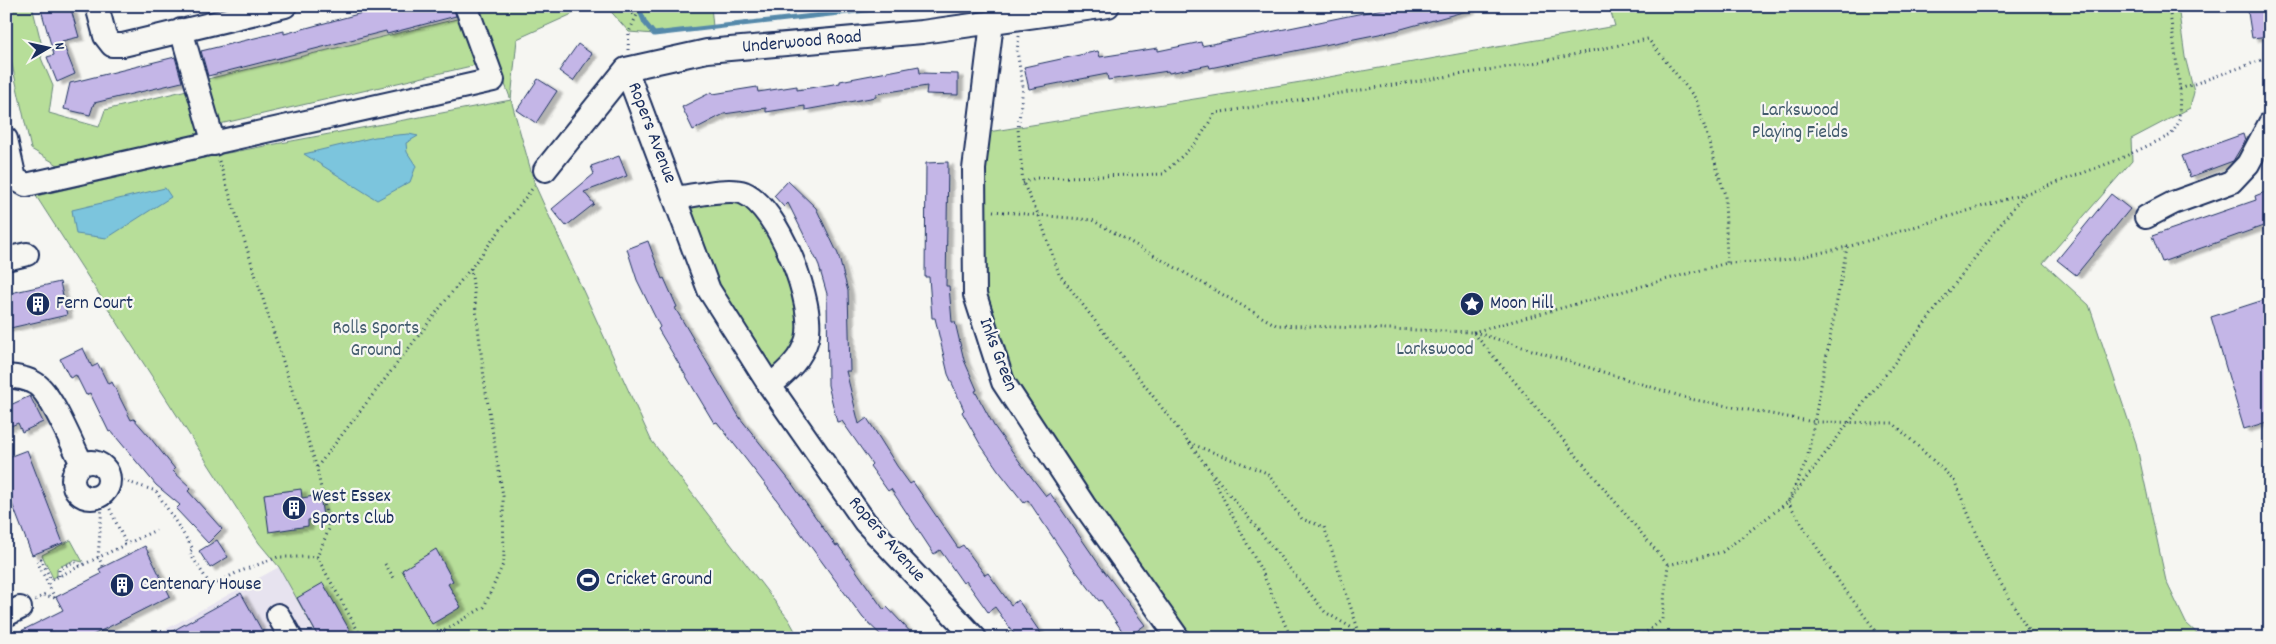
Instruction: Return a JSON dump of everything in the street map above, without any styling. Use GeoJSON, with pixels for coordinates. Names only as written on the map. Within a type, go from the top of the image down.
{"type":"FeatureCollection","features":[{"type":"Feature","properties":{"kind":"street"},"geometry":{"type":"LineString","coordinates":[[97,6],[104,36],[112,45],[124,45],[285,6]]}},
{"type":"Feature","properties":{"kind":"street"},"geometry":{"type":"LineString","coordinates":[[6,139],[15,179],[26,185],[216,152],[494,80],[466,6]]}},
{"type":"Feature","properties":{"kind":"street","name":"Underwood Road"},"geometry":{"type":"LineString","coordinates":[[626,68],[707,51],[922,32],[992,23],[1019,12],[1108,6]]}},
{"type":"Feature","properties":{"kind":"street","name":"Inks Green"},"geometry":{"type":"LineString","coordinates":[[992,23],[974,169],[975,295],[1004,382],[1084,505],[1178,638]]}},
{"type":"Feature","properties":{"kind":"street"},"geometry":{"type":"LineString","coordinates":[[181,30],[216,152]]}},
{"type":"Feature","properties":{"kind":"street"},"geometry":{"type":"LineString","coordinates":[[540,178],[626,68]]}},
{"type":"Feature","properties":{"kind":"street","name":"Ropers Avenue"},"geometry":{"type":"LineString","coordinates":[[626,68],[710,290],[770,386],[865,522],[975,638]]}},
{"type":"Feature","properties":{"kind":"street"},"geometry":{"type":"LineString","coordinates":[[2146,217],[2173,203],[2231,182],[2248,164],[2270,123]]}},
{"type":"Feature","properties":{"kind":"street","name":"Ropers Avenue"},"geometry":{"type":"LineString","coordinates":[[675,198],[724,192],[743,193],[758,204],[790,250],[805,296],[808,337],[798,360],[770,386]]}},
{"type":"Feature","properties":{"kind":"street"},"geometry":{"type":"LineString","coordinates":[[6,376],[21,377],[37,384],[46,394],[82,464]]}},
{"type":"Feature","properties":{"kind":"street"},"geometry":{"type":"LineString","coordinates":[[88,462],[100,464],[106,485],[92,498],[85,497],[75,490],[72,479],[74,473],[82,464],[88,462]]}},
{"type":"Feature","properties":{"kind":"street"},"geometry":{"type":"LineString","coordinates":[[278,615],[291,638]]}},
{"type":"Feature","properties":{"kind":"path"},"geometry":{"type":"LineString","coordinates":[[626,6],[636,18]]}},
{"type":"Feature","properties":{"kind":"path"},"geometry":{"type":"LineString","coordinates":[[626,68],[629,32],[641,6]]}},
{"type":"Feature","properties":{"kind":"path"},"geometry":{"type":"LineString","coordinates":[[1473,332],[1727,263],[1782,261],[1847,247],[2024,194],[2116,161],[2171,135],[2179,122],[2180,90],[2169,6]]}},
{"type":"Feature","properties":{"kind":"path"},"geometry":{"type":"LineString","coordinates":[[1019,12],[1017,51],[1023,87],[1018,129],[1022,183],[1039,216],[1059,274],[1188,443],[1325,612],[1369,638]]}},
{"type":"Feature","properties":{"kind":"path"},"geometry":{"type":"LineString","coordinates":[[1022,183],[1034,178],[1163,174],[1197,142],[1215,113],[1539,62],[1648,39],[1696,98],[1725,195],[1727,263]]}},
{"type":"Feature","properties":{"kind":"path"},"geometry":{"type":"LineString","coordinates":[[2180,90],[2270,57]]}},
{"type":"Feature","properties":{"kind":"path"},"geometry":{"type":"LineString","coordinates":[[216,152],[317,468],[318,483],[329,529],[317,557]]}},
{"type":"Feature","properties":{"kind":"path"},"geometry":{"type":"LineString","coordinates":[[317,468],[540,178]]}},
{"type":"Feature","properties":{"kind":"path"},"geometry":{"type":"LineString","coordinates":[[1668,564],[1722,552],[1788,502],[2024,194]]}},
{"type":"Feature","properties":{"kind":"path"},"geometry":{"type":"LineString","coordinates":[[974,209],[1092,220],[1276,325],[1473,332],[1690,399],[1814,422],[1848,424],[1893,423],[1954,480],[1990,565],[2033,638]]}},
{"type":"Feature","properties":{"kind":"path"},"geometry":{"type":"LineString","coordinates":[[1788,502],[1807,460],[1847,247]]}},
{"type":"Feature","properties":{"kind":"path"},"geometry":{"type":"LineString","coordinates":[[432,638],[484,607],[504,562],[503,496],[484,386],[471,268]]}},
{"type":"Feature","properties":{"kind":"path"},"geometry":{"type":"LineString","coordinates":[[1473,332],[1668,564],[1662,620],[1639,638]]}},
{"type":"Feature","properties":{"kind":"path"},"geometry":{"type":"LineString","coordinates":[[1188,443],[1267,473],[1302,519],[1324,527],[1359,632]]}},
{"type":"Feature","properties":{"kind":"path"},"geometry":{"type":"LineString","coordinates":[[1209,469],[1263,574],[1291,638]]}},
{"type":"Feature","properties":{"kind":"path"},"geometry":{"type":"LineString","coordinates":[[106,485],[156,491],[193,549],[189,552],[211,586],[236,573],[278,557],[317,557]]}},
{"type":"Feature","properties":{"kind":"path"},"geometry":{"type":"LineString","coordinates":[[106,485],[126,544]]}},
{"type":"Feature","properties":{"kind":"path"},"geometry":{"type":"LineString","coordinates":[[103,566],[98,557],[106,485]]}},
{"type":"Feature","properties":{"kind":"path"},"geometry":{"type":"LineString","coordinates":[[1788,502],[1837,579],[1881,638]]}},
{"type":"Feature","properties":{"kind":"path"},"geometry":{"type":"LineString","coordinates":[[55,598],[37,561],[41,559],[51,580],[156,530]]}},
{"type":"Feature","properties":{"kind":"path"},"geometry":{"type":"LineString","coordinates":[[317,557],[362,638]]}},
{"type":"Feature","properties":{"kind":"path"},"geometry":{"type":"LineString","coordinates":[[385,564],[394,578]]}},
{"type":"Feature","properties":{"kind":"shaded area"},"geometry":{"type":"Polygon","coordinates":[[[279,567],[319,638],[150,638],[279,567]]]}},
{"type":"Feature","properties":{"kind":"green space"},"geometry":{"type":"Polygon","coordinates":[[[6,6],[32,6],[43,50],[41,58],[53,86],[49,113],[99,127],[105,110],[191,89],[204,139],[58,165],[31,149],[6,38],[6,6]]]}},
{"type":"Feature","properties":{"kind":"green space"},"geometry":{"type":"Polygon","coordinates":[[[475,6],[590,6],[517,39],[511,100],[475,6]]]}},
{"type":"Feature","properties":{"kind":"green space"},"geometry":{"type":"Polygon","coordinates":[[[606,6],[711,6],[713,27],[654,34],[629,32],[606,6]]]}},
{"type":"Feature","properties":{"kind":"green space","name":"Larkswood"},"geometry":{"type":"Polygon","coordinates":[[[1609,6],[2178,6],[2185,57],[2194,92],[2190,108],[2131,139],[2132,161],[2043,263],[2089,305],[2136,443],[2166,581],[2186,623],[2202,638],[1189,638],[1037,423],[1004,355],[987,296],[981,233],[988,132],[1301,82],[1615,26],[1609,6]]]}},
{"type":"Feature","properties":{"kind":"green space"},"geometry":{"type":"Polygon","coordinates":[[[461,18],[480,64],[211,126],[199,81],[461,18]]]}},
{"type":"Feature","properties":{"kind":"green space","name":"Rolls Sports Ground"},"geometry":{"type":"Polygon","coordinates":[[[511,100],[535,185],[651,440],[789,620],[799,638],[319,638],[279,567],[259,543],[36,196],[217,155],[511,100]]]}},
{"type":"Feature","properties":{"kind":"green space"},"geometry":{"type":"Polygon","coordinates":[[[743,193],[790,250],[808,337],[770,386],[675,198],[743,193]]]}},
{"type":"Feature","properties":{"kind":"green space"},"geometry":{"type":"Polygon","coordinates":[[[71,540],[83,562],[74,560],[57,568],[57,576],[53,578],[42,555],[71,540]]]}},
{"type":"Feature","properties":{"kind":"water"},"geometry":{"type":"Polygon","coordinates":[[[409,134],[418,136],[406,143],[407,152],[416,166],[410,182],[377,200],[304,154],[375,137],[409,134]]]}},
{"type":"Feature","properties":{"kind":"water"},"geometry":{"type":"Polygon","coordinates":[[[165,188],[171,197],[107,238],[76,234],[72,210],[165,188]]]}},
{"type":"Feature","properties":{"kind":"building"},"geometry":{"type":"Polygon","coordinates":[[[40,6],[70,6],[79,37],[62,41],[75,74],[57,82],[47,57],[54,55],[40,6]]]}},
{"type":"Feature","properties":{"kind":"building"},"geometry":{"type":"Polygon","coordinates":[[[388,6],[453,6],[456,16],[387,34],[386,31],[208,76],[201,51],[284,31],[284,34],[388,6]]]}},
{"type":"Feature","properties":{"kind":"building"},"geometry":{"type":"Polygon","coordinates":[[[1397,6],[1469,6],[1470,10],[1394,31],[1210,68],[1209,65],[1169,73],[1168,71],[1108,80],[1107,74],[1029,89],[1024,67],[1098,51],[1100,57],[1158,48],[1158,51],[1201,42],[1202,46],[1397,6]]]}},
{"type":"Feature","properties":{"kind":"building"},"geometry":{"type":"Polygon","coordinates":[[[2247,6],[2270,6],[2270,36],[2252,38],[2247,6]]]}},
{"type":"Feature","properties":{"kind":"building"},"geometry":{"type":"Polygon","coordinates":[[[578,44],[592,54],[573,81],[559,71],[578,44]]]}},
{"type":"Feature","properties":{"kind":"building"},"geometry":{"type":"Polygon","coordinates":[[[175,57],[182,82],[94,103],[90,115],[64,109],[70,83],[175,57]]]}},
{"type":"Feature","properties":{"kind":"building"},"geometry":{"type":"Polygon","coordinates":[[[919,66],[920,73],[958,74],[958,95],[926,94],[927,86],[876,94],[876,97],[805,110],[805,106],[766,112],[766,108],[724,114],[693,130],[682,107],[712,92],[713,94],[757,87],[758,92],[797,86],[797,90],[919,66]]]}},
{"type":"Feature","properties":{"kind":"building"},"geometry":{"type":"Polygon","coordinates":[[[538,79],[557,91],[536,123],[517,110],[538,79]]]}},
{"type":"Feature","properties":{"kind":"building"},"geometry":{"type":"Polygon","coordinates":[[[2243,134],[2245,141],[2233,161],[2190,177],[2182,156],[2243,134]]]}},
{"type":"Feature","properties":{"kind":"building"},"geometry":{"type":"Polygon","coordinates":[[[619,156],[627,176],[584,192],[594,204],[566,226],[552,209],[594,174],[591,166],[619,156]]]}},
{"type":"Feature","properties":{"kind":"building"},"geometry":{"type":"Polygon","coordinates":[[[948,162],[946,286],[949,286],[952,322],[955,322],[964,360],[977,390],[975,391],[994,426],[1022,465],[1046,496],[1050,493],[1098,563],[1145,625],[1127,638],[1101,600],[1099,601],[1072,566],[1028,500],[1024,503],[998,470],[980,444],[962,412],[964,410],[948,374],[935,318],[932,318],[929,277],[925,277],[926,163],[948,162]]]}},
{"type":"Feature","properties":{"kind":"building"},"geometry":{"type":"Polygon","coordinates":[[[788,181],[816,208],[838,254],[848,291],[850,371],[846,371],[859,424],[867,418],[897,466],[910,484],[913,482],[958,548],[963,545],[985,575],[988,573],[1011,605],[1018,600],[1044,638],[1017,638],[995,607],[988,612],[966,581],[963,583],[940,550],[934,554],[891,489],[888,491],[870,466],[872,464],[842,421],[837,422],[828,385],[827,294],[818,263],[788,203],[784,207],[774,196],[788,181]]]}},
{"type":"Feature","properties":{"kind":"building"},"geometry":{"type":"Polygon","coordinates":[[[2270,190],[2270,232],[2266,225],[2162,262],[2152,236],[2256,200],[2255,196],[2270,190]]]}},
{"type":"Feature","properties":{"kind":"building"},"geometry":{"type":"Polygon","coordinates":[[[2111,194],[2130,209],[2076,275],[2057,260],[2111,194]]]}},
{"type":"Feature","properties":{"kind":"building"},"geometry":{"type":"Polygon","coordinates":[[[648,241],[662,279],[664,278],[677,307],[675,308],[740,418],[790,481],[836,546],[838,545],[884,610],[887,607],[916,638],[884,638],[863,618],[768,488],[717,422],[714,423],[658,329],[660,327],[637,280],[627,249],[648,241]]]}},
{"type":"Feature","properties":{"kind":"building","name":"Fern Court"},"geometry":{"type":"Polygon","coordinates":[[[60,282],[67,315],[6,329],[6,294],[60,282]]]}},
{"type":"Feature","properties":{"kind":"building"},"geometry":{"type":"Polygon","coordinates":[[[2270,298],[2270,421],[2244,429],[2211,317],[2270,298]]]}},
{"type":"Feature","properties":{"kind":"building"},"geometry":{"type":"Polygon","coordinates":[[[83,348],[92,367],[98,364],[108,384],[112,382],[131,420],[134,419],[148,435],[175,469],[173,471],[191,488],[188,491],[222,529],[208,543],[176,509],[180,505],[156,485],[111,431],[109,432],[90,393],[86,395],[76,375],[70,378],[60,359],[83,348]]]}},
{"type":"Feature","properties":{"kind":"building"},"geometry":{"type":"Polygon","coordinates":[[[30,396],[43,422],[22,432],[18,423],[6,428],[6,407],[30,396]]]}},
{"type":"Feature","properties":{"kind":"building"},"geometry":{"type":"Polygon","coordinates":[[[27,450],[63,543],[32,555],[6,488],[6,458],[27,450]]]}},
{"type":"Feature","properties":{"kind":"building","name":"West Essex Sports Club"},"geometry":{"type":"Polygon","coordinates":[[[301,489],[302,498],[320,495],[323,517],[308,520],[308,526],[269,532],[264,494],[301,489]]]}},
{"type":"Feature","properties":{"kind":"building"},"geometry":{"type":"Polygon","coordinates":[[[217,540],[228,557],[210,568],[199,551],[217,540]]]}},
{"type":"Feature","properties":{"kind":"building","name":"Centenary House"},"geometry":{"type":"Polygon","coordinates":[[[145,546],[170,596],[87,638],[7,638],[63,610],[56,597],[101,574],[99,569],[145,546]]]}},
{"type":"Feature","properties":{"kind":"building"},"geometry":{"type":"Polygon","coordinates":[[[436,549],[453,581],[448,584],[461,607],[432,624],[402,570],[436,549]]]}},
{"type":"Feature","properties":{"kind":"building"},"geometry":{"type":"Polygon","coordinates":[[[323,583],[354,638],[319,638],[297,598],[323,583]]]}},
{"type":"Feature","properties":{"kind":"building"},"geometry":{"type":"Polygon","coordinates":[[[241,593],[266,638],[160,638],[241,593]]]}},
{"type":"Feature","properties":{"kind":"waterway"},"geometry":{"type":"LineString","coordinates":[[638,6],[645,23],[654,34],[901,6]]}},
{"type":"Feature","properties":{"kind":"place","name":"Fern Court"},"geometry":{"type":"Point","coordinates":[38,304]}},
{"type":"Feature","properties":{"kind":"place","name":"Moon Hill"},"geometry":{"type":"Point","coordinates":[1472,304]}},
{"type":"Feature","properties":{"kind":"place","name":"West Essex Sports Club"},"geometry":{"type":"Point","coordinates":[294,508]}},
{"type":"Feature","properties":{"kind":"place","name":"Cricket Ground"},"geometry":{"type":"Point","coordinates":[588,580]}},
{"type":"Feature","properties":{"kind":"place","name":"Centenary House"},"geometry":{"type":"Point","coordinates":[122,585]}},
{"type":"Feature","properties":{"kind":"park label","name":"Larkswood Playing Fields"},"geometry":{"type":"Point","coordinates":[1800,122]}}]}
